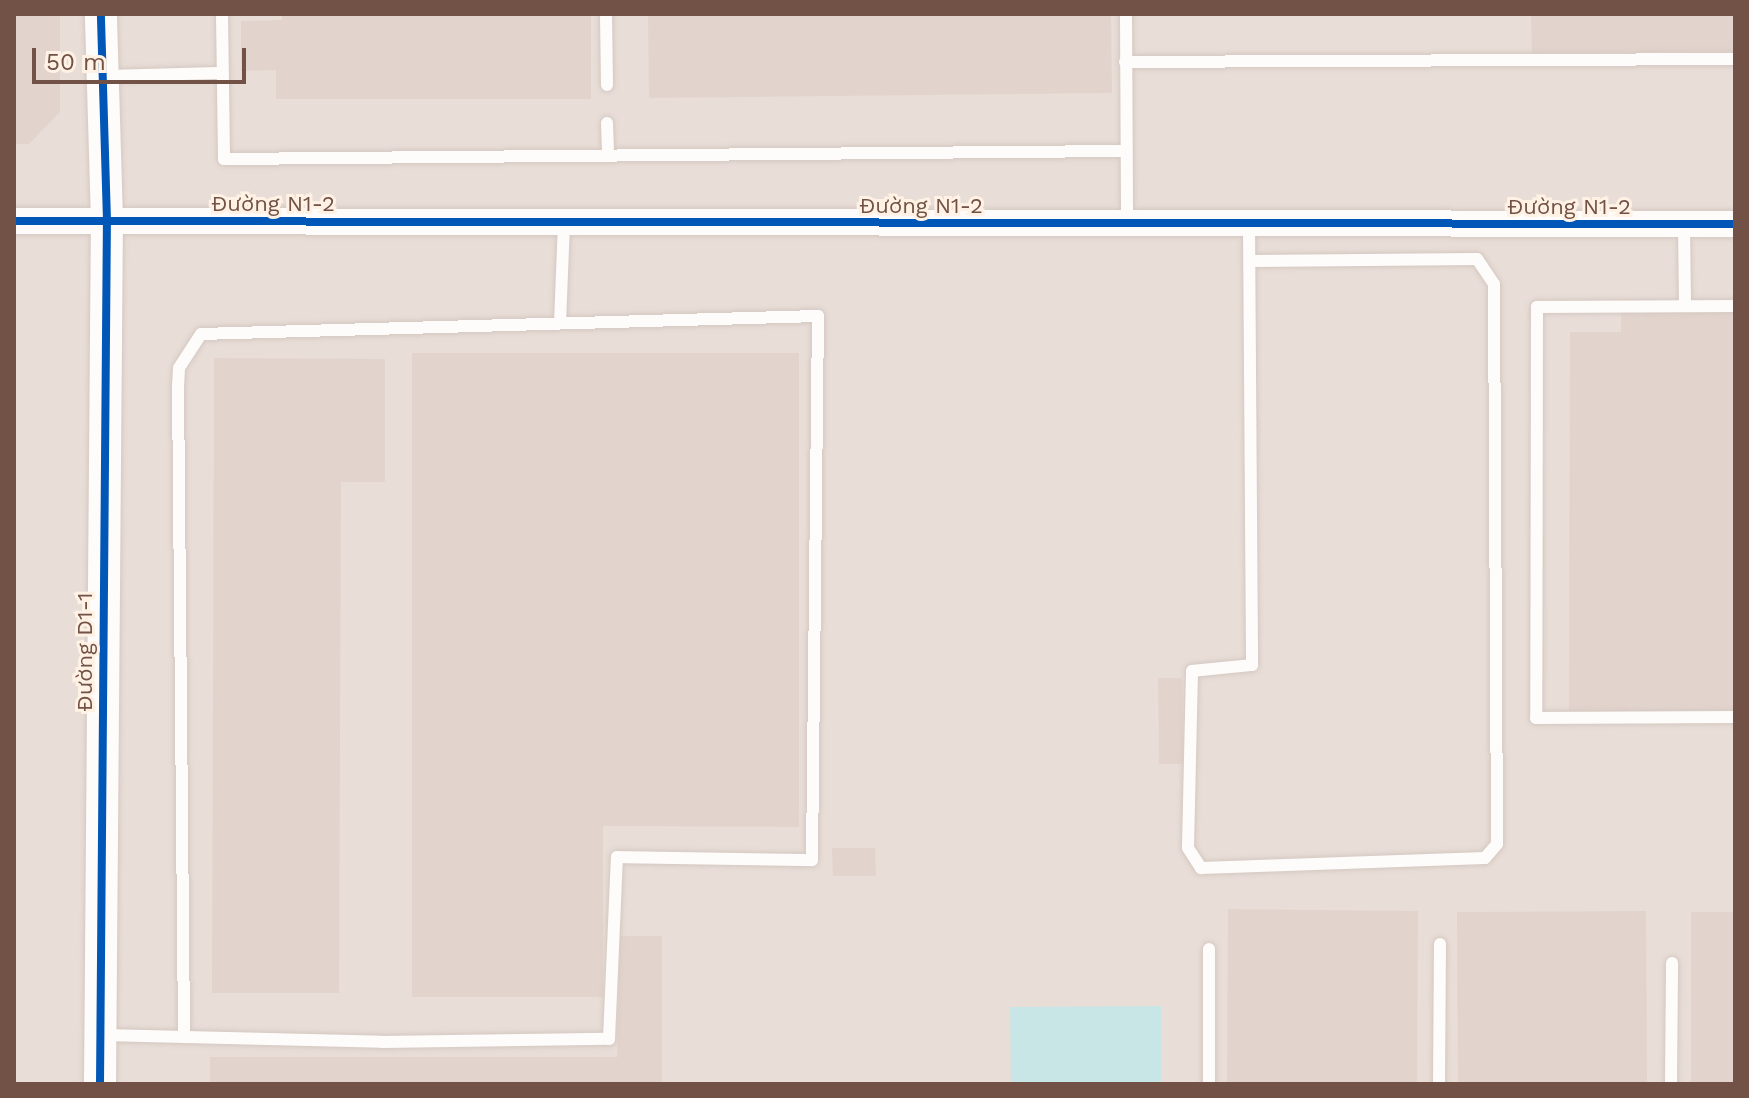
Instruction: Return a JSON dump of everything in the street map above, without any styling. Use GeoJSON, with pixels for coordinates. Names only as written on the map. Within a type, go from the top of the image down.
{"type":"FeatureCollection","features":[{"type":"Feature","properties":{"kind":"street","name":"Đường D1-1"},"geometry":{"type":"LineString","coordinates":[[100,1084],[107,221],[101,14]]}},
{"type":"Feature","properties":{"kind":"street","name":"Đường N1-2"},"geometry":{"type":"LineString","coordinates":[[14,221],[1249,226],[1735,224]]}},
{"type":"Feature","properties":{"kind":"lane"},"geometry":{"type":"LineString","coordinates":[[222,14],[224,159],[608,153],[1126,151]]}},
{"type":"Feature","properties":{"kind":"lane"},"geometry":{"type":"LineString","coordinates":[[606,14],[607,85]]}},
{"type":"Feature","properties":{"kind":"lane"},"geometry":{"type":"LineString","coordinates":[[1126,14],[1127,225]]}},
{"type":"Feature","properties":{"kind":"lane"},"geometry":{"type":"LineString","coordinates":[[1125,62],[1735,59]]}},
{"type":"Feature","properties":{"kind":"lane"},"geometry":{"type":"LineString","coordinates":[[101,76],[222,73]]}},
{"type":"Feature","properties":{"kind":"lane"},"geometry":{"type":"LineString","coordinates":[[607,123],[608,153]]}},
{"type":"Feature","properties":{"kind":"lane"},"geometry":{"type":"LineString","coordinates":[[560,323],[564,223]]}},
{"type":"Feature","properties":{"kind":"lane"},"geometry":{"type":"LineString","coordinates":[[1684,224],[1685,306]]}},
{"type":"Feature","properties":{"kind":"lane"},"geometry":{"type":"LineString","coordinates":[[1249,226],[1252,665],[1192,671],[1188,848],[1201,868],[1485,858],[1497,844],[1494,284],[1477,259],[1251,261]]}},
{"type":"Feature","properties":{"kind":"lane"},"geometry":{"type":"LineString","coordinates":[[1735,306],[1537,307],[1536,718],[1735,717]]}},
{"type":"Feature","properties":{"kind":"lane"},"geometry":{"type":"LineString","coordinates":[[100,1035],[184,1037],[609,1039],[617,857],[812,860],[818,316],[201,334],[179,368],[184,1037]]}},
{"type":"Feature","properties":{"kind":"lane"},"geometry":{"type":"LineString","coordinates":[[1439,1084],[1440,944]]}},
{"type":"Feature","properties":{"kind":"lane"},"geometry":{"type":"LineString","coordinates":[[1209,949],[1209,1084]]}},
{"type":"Feature","properties":{"kind":"lane"},"geometry":{"type":"LineString","coordinates":[[1671,1084],[1672,963]]}},
{"type":"Feature","properties":{"kind":"shaded area"},"geometry":{"type":"Polygon","coordinates":[[[14,14],[1735,14],[1735,1084],[14,1084],[14,14]]]}},
{"type":"Feature","properties":{"kind":"water"},"geometry":{"type":"Polygon","coordinates":[[[1161,1006],[1161,1084],[1011,1084],[1010,1007],[1161,1006]]]}},
{"type":"Feature","properties":{"kind":"building"},"geometry":{"type":"Polygon","coordinates":[[[14,14],[60,14],[60,112],[29,144],[14,144],[14,14]]]}},
{"type":"Feature","properties":{"kind":"building"},"geometry":{"type":"Polygon","coordinates":[[[282,14],[591,14],[591,99],[276,99],[276,70],[241,71],[241,21],[282,20],[282,14]]]}},
{"type":"Feature","properties":{"kind":"building"},"geometry":{"type":"Polygon","coordinates":[[[648,14],[1111,14],[1112,93],[649,98],[648,14]]]}},
{"type":"Feature","properties":{"kind":"building"},"geometry":{"type":"Polygon","coordinates":[[[1531,14],[1735,14],[1735,51],[1532,53],[1531,14]]]}},
{"type":"Feature","properties":{"kind":"building"},"geometry":{"type":"Polygon","coordinates":[[[1621,299],[1735,300],[1735,715],[1569,714],[1570,332],[1621,332],[1621,299]]]}},
{"type":"Feature","properties":{"kind":"building"},"geometry":{"type":"Polygon","coordinates":[[[412,353],[799,353],[799,827],[603,826],[603,997],[412,997],[412,353]]]}},
{"type":"Feature","properties":{"kind":"building"},"geometry":{"type":"Polygon","coordinates":[[[214,358],[385,359],[385,482],[341,482],[339,993],[212,993],[214,358]]]}},
{"type":"Feature","properties":{"kind":"building"},"geometry":{"type":"Polygon","coordinates":[[[1158,678],[1182,678],[1183,764],[1159,764],[1158,678]]]}},
{"type":"Feature","properties":{"kind":"building"},"geometry":{"type":"Polygon","coordinates":[[[832,848],[875,848],[876,876],[833,876],[832,848]]]}},
{"type":"Feature","properties":{"kind":"building"},"geometry":{"type":"Polygon","coordinates":[[[1228,909],[1418,911],[1417,1084],[1227,1084],[1228,909]]]}},
{"type":"Feature","properties":{"kind":"building"},"geometry":{"type":"Polygon","coordinates":[[[1646,911],[1647,1084],[1458,1084],[1457,912],[1646,911]]]}},
{"type":"Feature","properties":{"kind":"building"},"geometry":{"type":"Polygon","coordinates":[[[1691,912],[1735,912],[1735,1084],[1691,1084],[1691,912]]]}},
{"type":"Feature","properties":{"kind":"building"},"geometry":{"type":"Polygon","coordinates":[[[620,936],[662,936],[662,1084],[210,1084],[210,1057],[617,1057],[620,936]]]}},
{"type":"Feature","properties":{"kind":"cycle path"},"geometry":{"type":"LineString","coordinates":[[100,1084],[107,221],[101,14]]}},
{"type":"Feature","properties":{"kind":"cycle path"},"geometry":{"type":"LineString","coordinates":[[14,221],[1735,224]]}}]}
